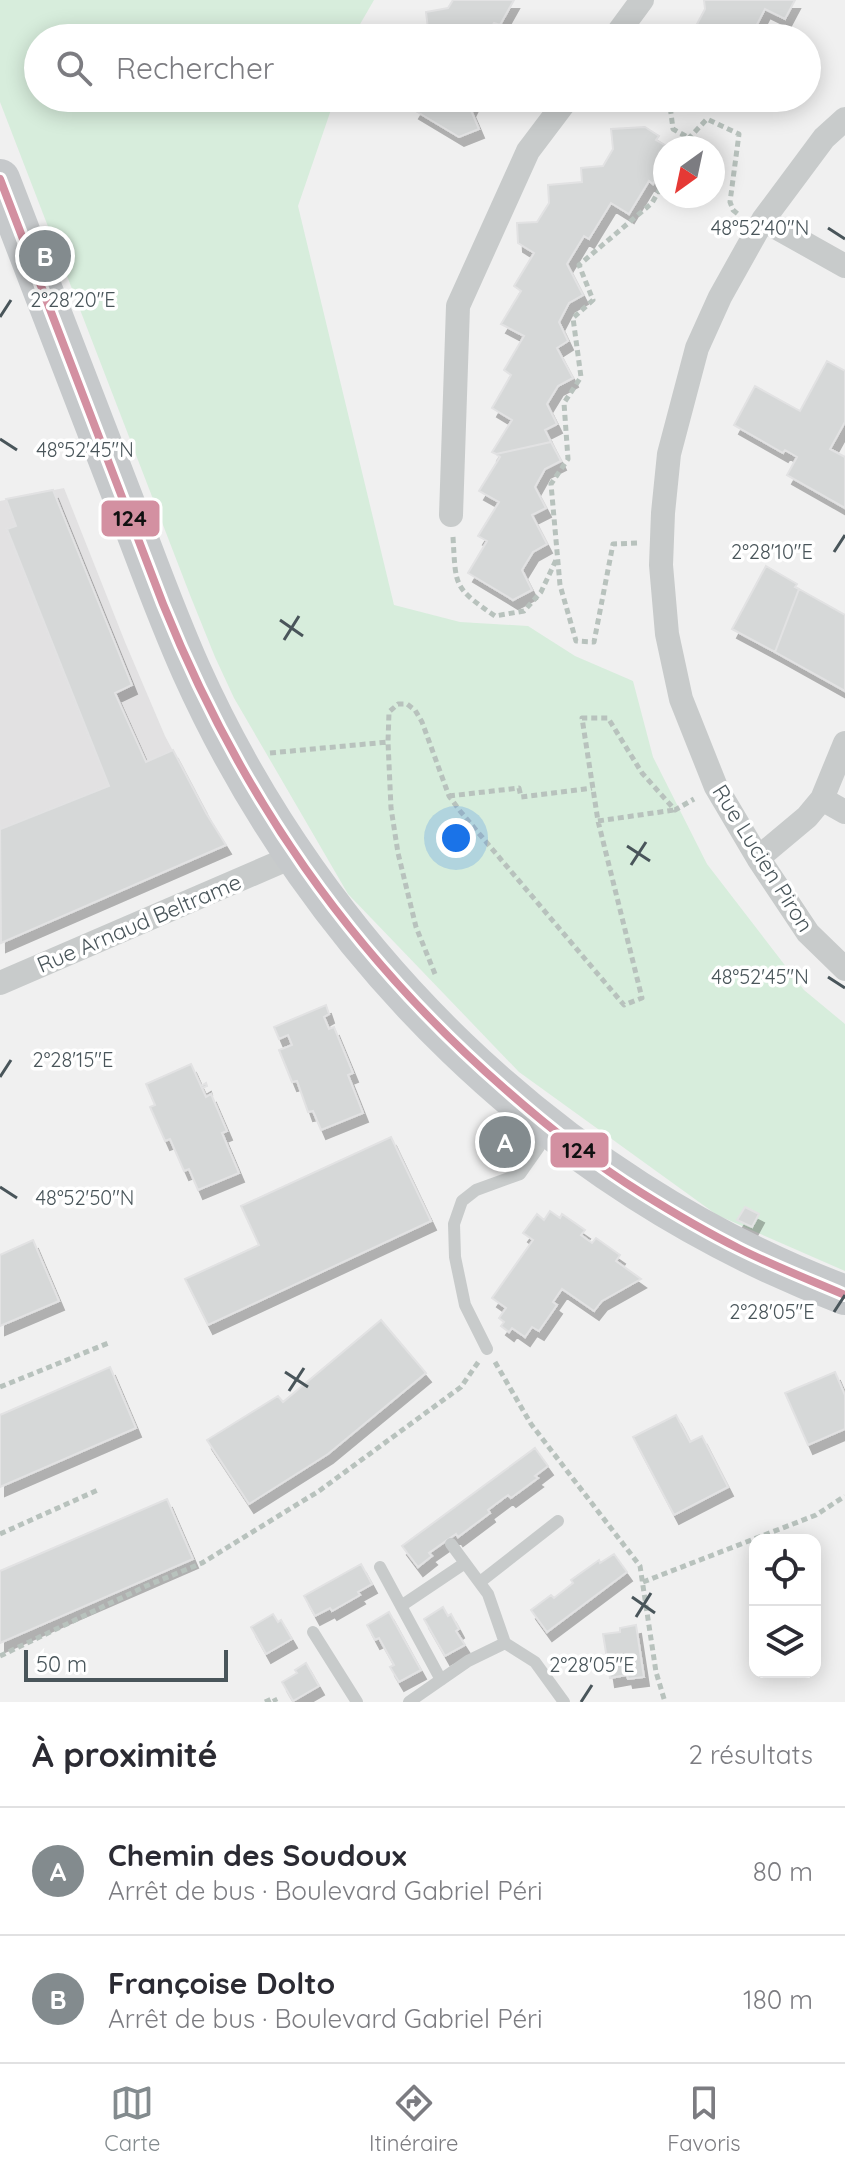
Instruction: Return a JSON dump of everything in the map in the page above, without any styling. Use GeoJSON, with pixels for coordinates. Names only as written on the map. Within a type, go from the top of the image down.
{"type":"FeatureCollection","features":[{"type":"Feature","properties":{"kind":"main road"},"geometry":{"type":"LineString","coordinates":[[0,179],[185,656],[234,756],[285,842],[326,902],[382,971],[439,1033],[554,1131],[643,1195],[704,1230],[774,1266],[845,1295]]}},
{"type":"Feature","properties":{"kind":"main road"},"geometry":{"type":"LineString","coordinates":[[0,221],[179,686],[214,758],[278,863],[351,968],[423,1050],[457,1082],[539,1147],[704,1253],[845,1324]]}},
{"type":"Feature","properties":{"kind":"street"},"geometry":{"type":"LineString","coordinates":[[624,24],[642,0]]}},
{"type":"Feature","properties":{"kind":"street"},"geometry":{"type":"LineString","coordinates":[[451,515],[458,306],[528,151],[557,112]]}},
{"type":"Feature","properties":{"kind":"street","name":"Rue Lucien Piron"},"geometry":{"type":"LineString","coordinates":[[845,119],[824,138],[770,210],[720,297],[697,348],[669,454],[661,565],[667,634],[681,699],[716,787],[808,933],[845,969]]}},
{"type":"Feature","properties":{"kind":"street"},"geometry":{"type":"LineString","coordinates":[[770,210],[845,266]]}},
{"type":"Feature","properties":{"kind":"street"},"geometry":{"type":"LineString","coordinates":[[758,858],[807,817],[822,799],[845,743]]}},
{"type":"Feature","properties":{"kind":"street"},"geometry":{"type":"LineString","coordinates":[[822,799],[845,812]]}},
{"type":"Feature","properties":{"kind":"street","name":"Rue Arnaud Beltrame"},"geometry":{"type":"LineString","coordinates":[[0,983],[278,863]]}},
{"type":"Feature","properties":{"kind":"lane"},"geometry":{"type":"LineString","coordinates":[[487,1349],[465,1305],[455,1257],[454,1224],[462,1201],[476,1190],[520,1174],[539,1147]]}},
{"type":"Feature","properties":{"kind":"lane"},"geometry":{"type":"LineString","coordinates":[[480,1582],[558,1521]]}},
{"type":"Feature","properties":{"kind":"lane"},"geometry":{"type":"LineString","coordinates":[[451,1544],[488,1594],[505,1643],[535,1662],[564,1702]]}},
{"type":"Feature","properties":{"kind":"lane"},"geometry":{"type":"LineString","coordinates":[[401,1606],[465,1563]]}},
{"type":"Feature","properties":{"kind":"lane"},"geometry":{"type":"LineString","coordinates":[[380,1567],[441,1680]]}},
{"type":"Feature","properties":{"kind":"lane"},"geometry":{"type":"LineString","coordinates":[[313,1632],[357,1702]]}},
{"type":"Feature","properties":{"kind":"lane"},"geometry":{"type":"LineString","coordinates":[[409,1702],[468,1661],[505,1643]]}},
{"type":"Feature","properties":{"kind":"path"},"geometry":{"type":"LineString","coordinates":[[671,112],[673,129],[685,136]]}},
{"type":"Feature","properties":{"kind":"path"},"geometry":{"type":"LineString","coordinates":[[691,136],[707,119],[739,134],[730,202],[733,210],[740,216],[757,188],[770,210]]}},
{"type":"Feature","properties":{"kind":"path"},"geometry":{"type":"LineString","coordinates":[[653,201],[579,265],[593,300],[573,318],[581,377],[564,403],[568,459],[551,484],[560,585],[576,641],[594,642],[613,544],[662,543]]}},
{"type":"Feature","properties":{"kind":"path"},"geometry":{"type":"LineString","coordinates":[[451,515],[455,578],[466,596],[495,616],[524,611],[541,592],[557,557]]}},
{"type":"Feature","properties":{"kind":"path"},"geometry":{"type":"LineString","coordinates":[[437,977],[416,927],[398,853],[391,808],[389,712],[398,704],[407,704],[415,710],[422,722],[449,796],[624,1005],[642,998],[598,821],[582,718],[608,718],[642,773],[675,810]]}},
{"type":"Feature","properties":{"kind":"path"},"geometry":{"type":"LineString","coordinates":[[234,756],[388,742]]}},
{"type":"Feature","properties":{"kind":"path"},"geometry":{"type":"LineString","coordinates":[[598,821],[675,810],[716,787]]}},
{"type":"Feature","properties":{"kind":"path"},"geometry":{"type":"LineString","coordinates":[[449,796],[519,788],[521,797],[592,788]]}},
{"type":"Feature","properties":{"kind":"path"},"geometry":{"type":"LineString","coordinates":[[0,1387],[111,1342]]}},
{"type":"Feature","properties":{"kind":"path"},"geometry":{"type":"LineString","coordinates":[[0,1656],[202,1563],[319,1491],[461,1387],[487,1349],[531,1424],[640,1566],[656,1672],[665,1702]]}},
{"type":"Feature","properties":{"kind":"path"},"geometry":{"type":"LineString","coordinates":[[0,1534],[100,1489]]}},
{"type":"Feature","properties":{"kind":"path"},"geometry":{"type":"LineString","coordinates":[[643,1582],[816,1515],[845,1496]]}},
{"type":"Feature","properties":{"kind":"path"},"geometry":{"type":"LineString","coordinates":[[265,1702],[274,1698],[276,1702]]}},
{"type":"Feature","properties":{"kind":"shaded area"},"geometry":{"type":"Polygon","coordinates":[[[64,488],[165,736],[226,845],[0,944],[0,501],[64,488]]]}},
{"type":"Feature","properties":{"kind":"green space"},"geometry":{"type":"Polygon","coordinates":[[[0,0],[374,0],[360,24],[24,24],[24,112],[330,112],[298,206],[394,605],[460,622],[528,626],[575,656],[633,681],[653,757],[707,864],[804,990],[845,1024],[845,1271],[717,1215],[519,1072],[348,894],[234,698],[215,657],[0,102],[0,0]]]}},
{"type":"Feature","properties":{"kind":"building"},"geometry":{"type":"Polygon","coordinates":[[[453,0],[514,0],[501,24],[427,24],[426,12],[448,8],[453,0]]]}},
{"type":"Feature","properties":{"kind":"building"},"geometry":{"type":"Polygon","coordinates":[[[704,0],[795,0],[785,19],[765,9],[757,24],[697,24],[705,9],[704,0]]]}},
{"type":"Feature","properties":{"kind":"building"},"geometry":{"type":"Polygon","coordinates":[[[417,112],[472,112],[479,129],[459,137],[417,112]]]}},
{"type":"Feature","properties":{"kind":"building"},"geometry":{"type":"Polygon","coordinates":[[[645,127],[659,136],[653,136],[653,184],[649,181],[629,214],[611,203],[589,239],[584,236],[567,264],[583,295],[569,303],[559,322],[568,341],[557,348],[573,378],[558,386],[547,404],[557,424],[545,430],[551,442],[496,454],[492,452],[512,420],[492,408],[511,375],[504,370],[524,336],[501,324],[521,291],[514,286],[534,253],[518,243],[517,223],[537,222],[549,203],[548,185],[582,182],[581,168],[603,166],[613,149],[611,129],[645,127]]]}},
{"type":"Feature","properties":{"kind":"building"},"geometry":{"type":"Polygon","coordinates":[[[827,361],[845,371],[845,422],[830,449],[845,457],[845,508],[787,475],[797,457],[785,450],[783,453],[734,425],[755,386],[800,411],[827,361]]]}},
{"type":"Feature","properties":{"kind":"building"},"geometry":{"type":"Polygon","coordinates":[[[551,442],[561,461],[545,469],[535,487],[546,508],[532,515],[547,544],[533,552],[522,570],[532,590],[513,600],[468,573],[487,541],[478,536],[499,502],[479,491],[500,457],[496,454],[551,442]]]}},
{"type":"Feature","properties":{"kind":"building"},"geometry":{"type":"Polygon","coordinates":[[[53,490],[132,685],[115,693],[146,762],[173,750],[226,845],[1,943],[0,825],[1,829],[109,786],[7,529],[16,526],[6,499],[53,490]]]}},
{"type":"Feature","properties":{"kind":"building"},"geometry":{"type":"Polygon","coordinates":[[[766,566],[797,584],[795,587],[799,589],[775,652],[732,629],[766,566]]]}},
{"type":"Feature","properties":{"kind":"building"},"geometry":{"type":"Polygon","coordinates":[[[799,589],[845,615],[845,691],[775,652],[799,589]]]}},
{"type":"Feature","properties":{"kind":"building"},"geometry":{"type":"Polygon","coordinates":[[[326,1005],[329,1014],[324,1017],[329,1029],[334,1027],[353,1073],[348,1075],[363,1113],[321,1130],[313,1111],[308,1112],[297,1081],[292,1082],[279,1050],[292,1045],[288,1035],[279,1039],[274,1027],[326,1005]]]}},
{"type":"Feature","properties":{"kind":"building"},"geometry":{"type":"Polygon","coordinates":[[[191,1064],[201,1086],[206,1083],[207,1086],[202,1088],[206,1097],[211,1094],[227,1131],[222,1133],[239,1173],[198,1190],[189,1169],[184,1171],[170,1139],[165,1141],[150,1107],[155,1105],[146,1084],[191,1064]]]}},
{"type":"Feature","properties":{"kind":"building"},"geometry":{"type":"Polygon","coordinates":[[[391,1137],[431,1221],[208,1325],[185,1279],[259,1245],[241,1206],[391,1137]]]}},
{"type":"Feature","properties":{"kind":"building"},"geometry":{"type":"Polygon","coordinates":[[[745,1207],[759,1214],[752,1227],[737,1220],[745,1207]]]}},
{"type":"Feature","properties":{"kind":"building"},"geometry":{"type":"Polygon","coordinates":[[[550,1211],[560,1218],[562,1214],[585,1230],[581,1235],[592,1243],[596,1238],[620,1255],[616,1261],[641,1279],[602,1301],[594,1311],[562,1289],[553,1302],[557,1305],[539,1331],[532,1327],[525,1337],[512,1328],[509,1332],[501,1326],[504,1322],[499,1318],[506,1308],[492,1298],[533,1240],[523,1233],[537,1214],[544,1220],[550,1211]]]}},
{"type":"Feature","properties":{"kind":"building"},"geometry":{"type":"Polygon","coordinates":[[[33,1240],[59,1301],[0,1326],[0,1255],[33,1240]]]}},
{"type":"Feature","properties":{"kind":"building"},"geometry":{"type":"Polygon","coordinates":[[[381,1320],[426,1373],[328,1454],[249,1504],[207,1440],[278,1396],[283,1402],[381,1320]]]}},
{"type":"Feature","properties":{"kind":"building"},"geometry":{"type":"Polygon","coordinates":[[[110,1367],[136,1428],[0,1487],[0,1415],[110,1367]]]}},
{"type":"Feature","properties":{"kind":"building"},"geometry":{"type":"Polygon","coordinates":[[[835,1372],[845,1395],[845,1429],[808,1445],[785,1393],[835,1372]]]}},
{"type":"Feature","properties":{"kind":"building"},"geometry":{"type":"Polygon","coordinates":[[[676,1415],[690,1442],[702,1436],[728,1487],[674,1515],[633,1437],[676,1415]]]}},
{"type":"Feature","properties":{"kind":"building"},"geometry":{"type":"Polygon","coordinates":[[[535,1448],[548,1466],[535,1476],[538,1478],[511,1498],[508,1495],[458,1537],[456,1534],[429,1553],[432,1556],[418,1567],[402,1546],[535,1448]]]}},
{"type":"Feature","properties":{"kind":"building"},"geometry":{"type":"Polygon","coordinates":[[[167,1499],[193,1559],[0,1643],[0,1571],[167,1499]]]}},
{"type":"Feature","properties":{"kind":"building"},"geometry":{"type":"Polygon","coordinates":[[[614,1554],[627,1572],[547,1632],[531,1610],[551,1595],[554,1598],[573,1583],[571,1580],[599,1560],[600,1563],[614,1554]]]}},
{"type":"Feature","properties":{"kind":"building"},"geometry":{"type":"Polygon","coordinates":[[[361,1564],[372,1584],[358,1592],[360,1595],[332,1611],[330,1608],[315,1616],[304,1596],[361,1564]]]}},
{"type":"Feature","properties":{"kind":"building"},"geometry":{"type":"Polygon","coordinates":[[[443,1607],[448,1616],[451,1614],[459,1629],[456,1631],[465,1645],[445,1656],[424,1619],[443,1607]]]}},
{"type":"Feature","properties":{"kind":"building"},"geometry":{"type":"Polygon","coordinates":[[[389,1612],[421,1670],[399,1682],[390,1667],[394,1665],[379,1638],[375,1640],[367,1625],[389,1612]]]}},
{"type":"Feature","properties":{"kind":"building"},"geometry":{"type":"Polygon","coordinates":[[[273,1614],[278,1622],[281,1620],[292,1639],[266,1654],[251,1627],[273,1614]]]}},
{"type":"Feature","properties":{"kind":"building"},"geometry":{"type":"Polygon","coordinates":[[[636,1625],[644,1677],[628,1679],[627,1675],[610,1678],[603,1634],[620,1632],[620,1628],[636,1625]]]}},
{"type":"Feature","properties":{"kind":"building"},"geometry":{"type":"Polygon","coordinates":[[[306,1663],[319,1686],[293,1701],[282,1682],[306,1663]]]}},
{"type":"Feature","properties":{"kind":"transit line","name":"124"},"geometry":{"type":"LineString","coordinates":[[0,179],[163,604],[193,674],[264,806],[349,927],[449,1037],[521,1103],[587,1156],[640,1192],[715,1236],[845,1295]]}},
{"type":"Feature","properties":{"kind":"place","name":"Françoise Dolto"},"geometry":{"type":"Point","coordinates":[45,256]}},
{"type":"Feature","properties":{"kind":"place","name":"Chemin des Soudoux"},"geometry":{"type":"Point","coordinates":[505,1142]}}]}
